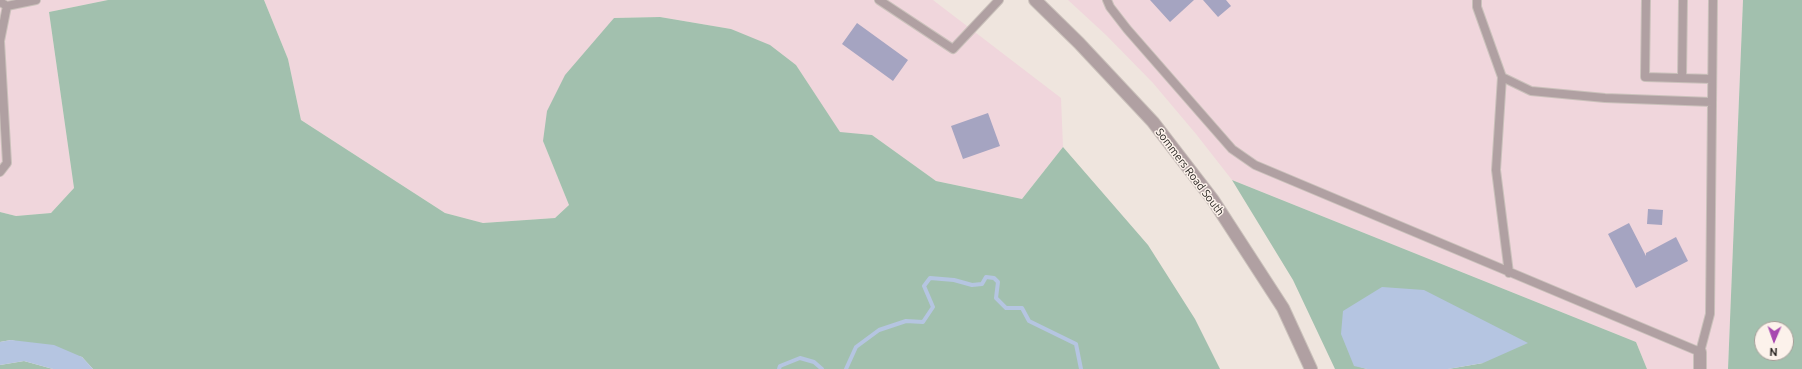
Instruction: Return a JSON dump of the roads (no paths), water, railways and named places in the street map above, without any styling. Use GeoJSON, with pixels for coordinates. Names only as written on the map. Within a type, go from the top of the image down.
{"type":"FeatureCollection","features":[{"type":"Feature","properties":{"kind":"street","name":"Sommers Road South"},"geometry":{"type":"LineString","coordinates":[[1035,0],[1079,43],[1153,122],[1213,200],[1283,308],[1311,369]]}},
{"type":"Feature","properties":{"kind":"street"},"geometry":{"type":"LineString","coordinates":[[1700,352],[1700,369]]}},
{"type":"Feature","properties":{"kind":"lane"},"geometry":{"type":"LineString","coordinates":[[0,172],[7,163],[0,41],[3,4],[36,0]]}},
{"type":"Feature","properties":{"kind":"lane"},"geometry":{"type":"LineString","coordinates":[[879,0],[953,49],[999,0]]}},
{"type":"Feature","properties":{"kind":"lane"},"geometry":{"type":"LineString","coordinates":[[1107,0],[1110,8],[1127,29],[1232,150],[1244,159],[1272,174],[1700,352],[1710,314],[1713,0]]}},
{"type":"Feature","properties":{"kind":"lane"},"geometry":{"type":"LineString","coordinates":[[1476,0],[1476,7],[1502,77],[1496,170],[1508,273]]}},
{"type":"Feature","properties":{"kind":"lane"},"geometry":{"type":"LineString","coordinates":[[1646,0],[1644,77],[1712,79]]}},
{"type":"Feature","properties":{"kind":"lane"},"geometry":{"type":"LineString","coordinates":[[1682,78],[1683,0]]}},
{"type":"Feature","properties":{"kind":"lane"},"geometry":{"type":"LineString","coordinates":[[1502,77],[1531,92],[1604,98],[1712,102]]}},
{"type":"Feature","properties":{"kind":"water"},"geometry":{"type":"Polygon","coordinates":[[[1382,287],[1424,290],[1528,343],[1483,363],[1448,369],[1367,369],[1354,366],[1341,334],[1343,311],[1382,287]]]}},
{"type":"Feature","properties":{"kind":"water"},"geometry":{"type":"Polygon","coordinates":[[[11,340],[54,345],[82,357],[93,369],[53,369],[24,361],[0,365],[0,342],[11,340]]]}},
{"type":"Feature","properties":{"kind":"waterway"},"geometry":{"type":"LineString","coordinates":[[846,369],[856,347],[879,330],[906,321],[923,322],[933,307],[924,286],[930,278],[954,280],[972,285],[982,284],[986,277],[994,278],[998,282],[996,298],[1006,308],[1022,308],[1029,321],[1076,344],[1081,369]]}},
{"type":"Feature","properties":{"kind":"waterway"},"geometry":{"type":"LineString","coordinates":[[779,369],[780,366],[800,358],[814,362],[822,369]]}}]}
